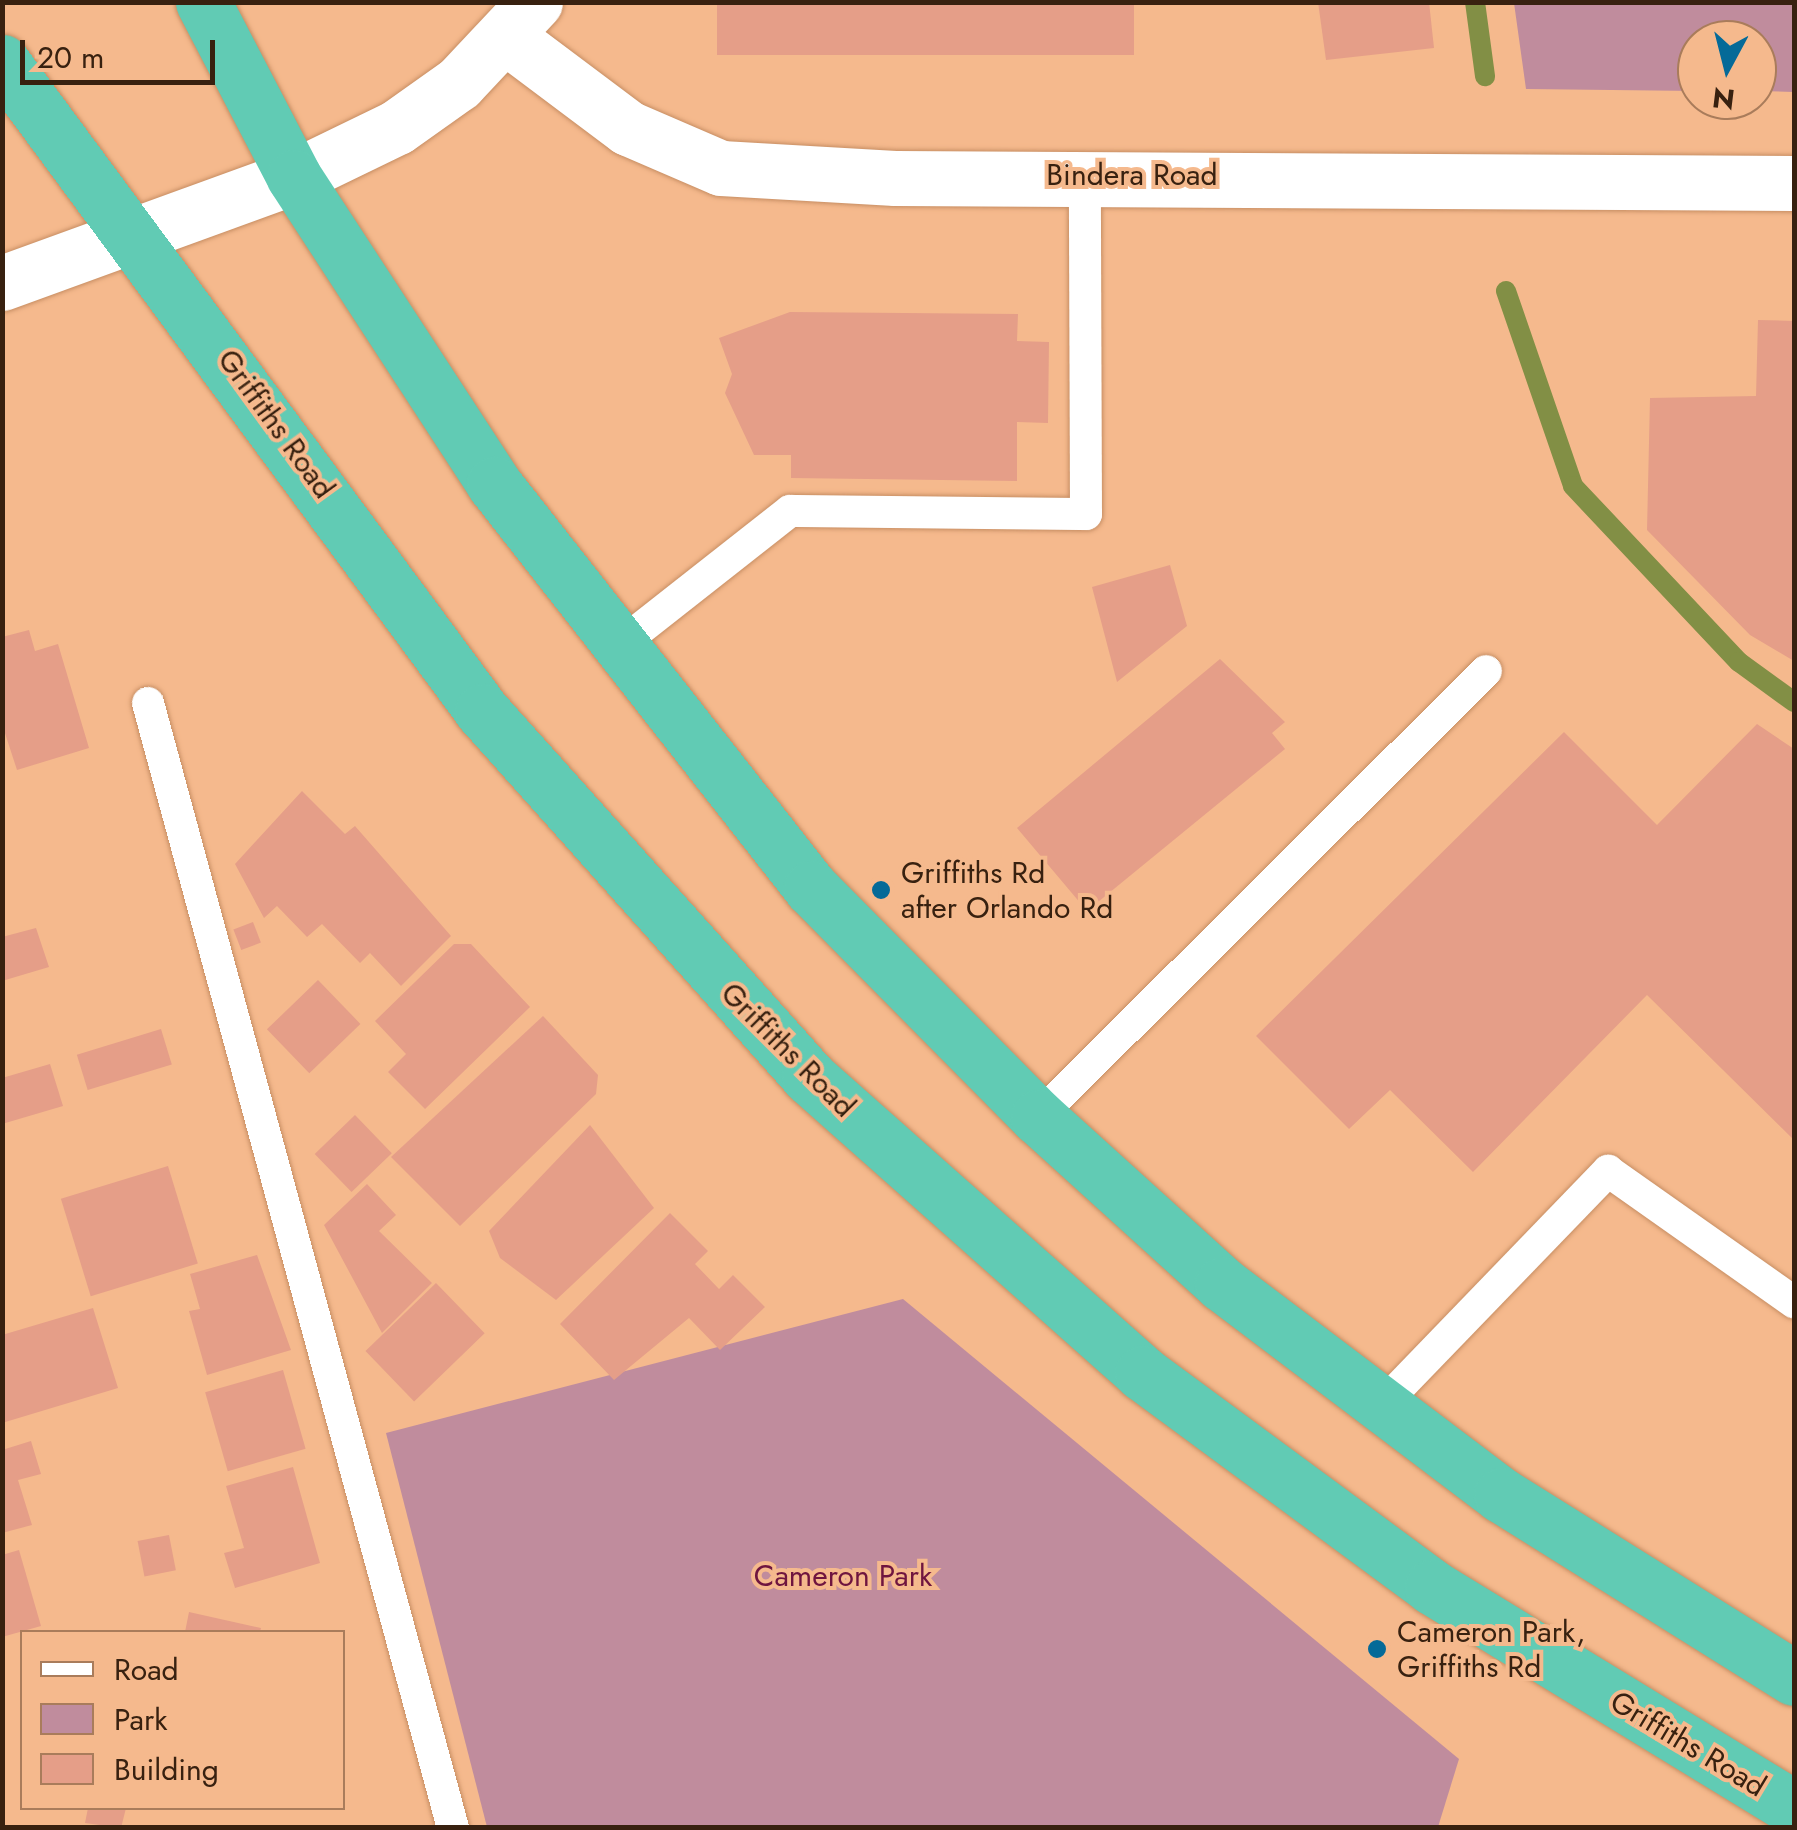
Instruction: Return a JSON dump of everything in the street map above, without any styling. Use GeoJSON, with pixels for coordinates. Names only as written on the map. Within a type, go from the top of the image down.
{"type":"FeatureCollection","features":[{"type":"Feature","properties":{"kind":"highway"},"geometry":{"type":"LineString","coordinates":[[202,2],[294,177],[494,484],[617,647],[811,888],[1038,1117],[1222,1284],[1379,1408],[1500,1495],[1794,1678]]}},
{"type":"Feature","properties":{"kind":"highway","name":"Griffiths Road"},"geometry":{"type":"LineString","coordinates":[[2,62],[482,711],[809,1077],[1142,1373],[1432,1587],[1794,1808]]}},
{"type":"Feature","properties":{"kind":"street"},"geometry":{"type":"LineString","coordinates":[[2,283],[294,177],[396,127],[522,20]]}},
{"type":"Feature","properties":{"kind":"street","name":"Bindera Road"},"geometry":{"type":"LineString","coordinates":[[522,20],[628,128],[720,168],[895,178],[1084,173],[1794,183]]}},
{"type":"Feature","properties":{"kind":"lane"},"geometry":{"type":"LineString","coordinates":[[617,647],[790,511],[1086,514],[1084,173]]}},
{"type":"Feature","properties":{"kind":"lane"},"geometry":{"type":"LineString","coordinates":[[1038,1117],[1486,671]]}},
{"type":"Feature","properties":{"kind":"lane"},"geometry":{"type":"LineString","coordinates":[[148,704],[453,1828]]}},
{"type":"Feature","properties":{"kind":"lane"},"geometry":{"type":"LineString","coordinates":[[1379,1408],[1608,1171],[1794,1302]]}},
{"type":"Feature","properties":{"kind":"green space"},"geometry":{"type":"Polygon","coordinates":[[[1514,3],[1794,3],[1794,92],[1777,92],[1777,20],[1677,20],[1677,91],[1526,89],[1514,3]]]}},
{"type":"Feature","properties":{"kind":"green space","name":"Cameron Park"},"geometry":{"type":"Polygon","coordinates":[[[903,1299],[1459,1759],[1438,1827],[487,1827],[386,1433],[903,1299]]]}},
{"type":"Feature","properties":{"kind":"building"},"geometry":{"type":"Polygon","coordinates":[[[717,2],[1134,2],[1134,55],[717,55],[717,2]]]}},
{"type":"Feature","properties":{"kind":"building"},"geometry":{"type":"Polygon","coordinates":[[[1318,2],[1429,2],[1434,48],[1326,60],[1318,2]]]}},
{"type":"Feature","properties":{"kind":"building"},"geometry":{"type":"Polygon","coordinates":[[[790,312],[1018,314],[1017,341],[1049,342],[1048,423],[1017,422],[1017,481],[791,478],[791,455],[754,455],[725,393],[732,374],[719,338],[790,312]]]}},
{"type":"Feature","properties":{"kind":"building"},"geometry":{"type":"Polygon","coordinates":[[[1758,320],[1794,321],[1794,661],[1750,635],[1647,530],[1650,398],[1756,396],[1758,320]]]}},
{"type":"Feature","properties":{"kind":"building"},"geometry":{"type":"Polygon","coordinates":[[[1170,565],[1187,626],[1117,682],[1092,587],[1170,565]]]}},
{"type":"Feature","properties":{"kind":"building"},"geometry":{"type":"Polygon","coordinates":[[[29,630],[35,651],[58,644],[89,748],[17,770],[2,724],[2,637],[29,630]]]}},
{"type":"Feature","properties":{"kind":"building"},"geometry":{"type":"Polygon","coordinates":[[[1220,659],[1285,722],[1272,733],[1285,749],[1087,911],[1017,828],[1220,659]]]}},
{"type":"Feature","properties":{"kind":"building"},"geometry":{"type":"Polygon","coordinates":[[[1757,724],[1794,749],[1794,1140],[1647,995],[1473,1172],[1390,1090],[1349,1129],[1256,1036],[1564,732],[1657,825],[1757,724]]]}},
{"type":"Feature","properties":{"kind":"building"},"geometry":{"type":"Polygon","coordinates":[[[302,791],[345,834],[355,826],[451,936],[401,986],[370,953],[360,963],[322,924],[307,937],[277,906],[264,918],[235,864],[302,791]]]}},
{"type":"Feature","properties":{"kind":"building"},"geometry":{"type":"Polygon","coordinates":[[[253,922],[261,943],[241,950],[233,930],[253,922]]]}},
{"type":"Feature","properties":{"kind":"building"},"geometry":{"type":"Polygon","coordinates":[[[36,928],[49,967],[2,981],[2,937],[36,928]]]}},
{"type":"Feature","properties":{"kind":"building"},"geometry":{"type":"Polygon","coordinates":[[[454,944],[471,944],[530,1007],[425,1109],[388,1072],[406,1054],[375,1021],[454,944]]]}},
{"type":"Feature","properties":{"kind":"building"},"geometry":{"type":"Polygon","coordinates":[[[318,980],[360,1024],[309,1073],[267,1029],[318,980]]]}},
{"type":"Feature","properties":{"kind":"building"},"geometry":{"type":"Polygon","coordinates":[[[543,1016],[598,1075],[596,1094],[460,1226],[391,1157],[543,1016]]]}},
{"type":"Feature","properties":{"kind":"building"},"geometry":{"type":"Polygon","coordinates":[[[161,1029],[172,1064],[88,1090],[77,1055],[161,1029]]]}},
{"type":"Feature","properties":{"kind":"building"},"geometry":{"type":"Polygon","coordinates":[[[50,1064],[63,1106],[2,1124],[2,1078],[50,1064]]]}},
{"type":"Feature","properties":{"kind":"building"},"geometry":{"type":"Polygon","coordinates":[[[355,1115],[392,1153],[352,1192],[315,1154],[355,1115]]]}},
{"type":"Feature","properties":{"kind":"building"},"geometry":{"type":"Polygon","coordinates":[[[590,1125],[654,1208],[556,1300],[500,1258],[489,1231],[590,1125]]]}},
{"type":"Feature","properties":{"kind":"building"},"geometry":{"type":"Polygon","coordinates":[[[168,1166],[198,1264],[91,1296],[61,1199],[168,1166]]]}},
{"type":"Feature","properties":{"kind":"building"},"geometry":{"type":"Polygon","coordinates":[[[367,1184],[396,1215],[379,1231],[432,1283],[382,1333],[324,1225],[367,1184]]]}},
{"type":"Feature","properties":{"kind":"building"},"geometry":{"type":"Polygon","coordinates":[[[670,1213],[708,1251],[695,1264],[719,1289],[733,1275],[765,1307],[720,1350],[689,1318],[614,1380],[560,1324],[670,1213]]]}},
{"type":"Feature","properties":{"kind":"building"},"geometry":{"type":"Polygon","coordinates":[[[257,1255],[291,1350],[207,1375],[189,1311],[200,1309],[190,1274],[257,1255]]]}},
{"type":"Feature","properties":{"kind":"building"},"geometry":{"type":"Polygon","coordinates":[[[436,1283],[485,1333],[414,1401],[366,1351],[436,1283]]]}},
{"type":"Feature","properties":{"kind":"building"},"geometry":{"type":"Polygon","coordinates":[[[93,1308],[118,1388],[2,1423],[2,1335],[93,1308]]]}},
{"type":"Feature","properties":{"kind":"building"},"geometry":{"type":"Polygon","coordinates":[[[283,1370],[306,1449],[228,1471],[205,1392],[283,1370]]]}},
{"type":"Feature","properties":{"kind":"building"},"geometry":{"type":"Polygon","coordinates":[[[31,1441],[41,1474],[18,1480],[32,1525],[2,1533],[2,1450],[31,1441]]]}},
{"type":"Feature","properties":{"kind":"building"},"geometry":{"type":"Polygon","coordinates":[[[293,1467],[320,1563],[235,1588],[224,1553],[244,1548],[226,1486],[293,1467]]]}},
{"type":"Feature","properties":{"kind":"building"},"geometry":{"type":"Polygon","coordinates":[[[169,1535],[176,1570],[144,1576],[138,1541],[169,1535]]]}},
{"type":"Feature","properties":{"kind":"building"},"geometry":{"type":"Polygon","coordinates":[[[19,1550],[41,1626],[2,1637],[2,1555],[19,1550]]]}},
{"type":"Feature","properties":{"kind":"building"},"geometry":{"type":"Polygon","coordinates":[[[189,1612],[261,1628],[260,1630],[185,1630],[189,1612]]]}},
{"type":"Feature","properties":{"kind":"building"},"geometry":{"type":"Polygon","coordinates":[[[88,1810],[126,1810],[121,1828],[85,1823],[88,1810]]]}},
{"type":"Feature","properties":{"kind":"waterway"},"geometry":{"type":"LineString","coordinates":[[1475,2],[1485,76]]}},
{"type":"Feature","properties":{"kind":"waterway"},"geometry":{"type":"LineString","coordinates":[[1506,291],[1573,486],[1739,662],[1794,702]]}},
{"type":"Feature","properties":{"kind":"place","name":"Griffiths Rd after Orlando Rd"},"geometry":{"type":"Point","coordinates":[881,890]}},
{"type":"Feature","properties":{"kind":"place","name":"Cameron Park, Griffiths Rd"},"geometry":{"type":"Point","coordinates":[1377,1649]}}]}
